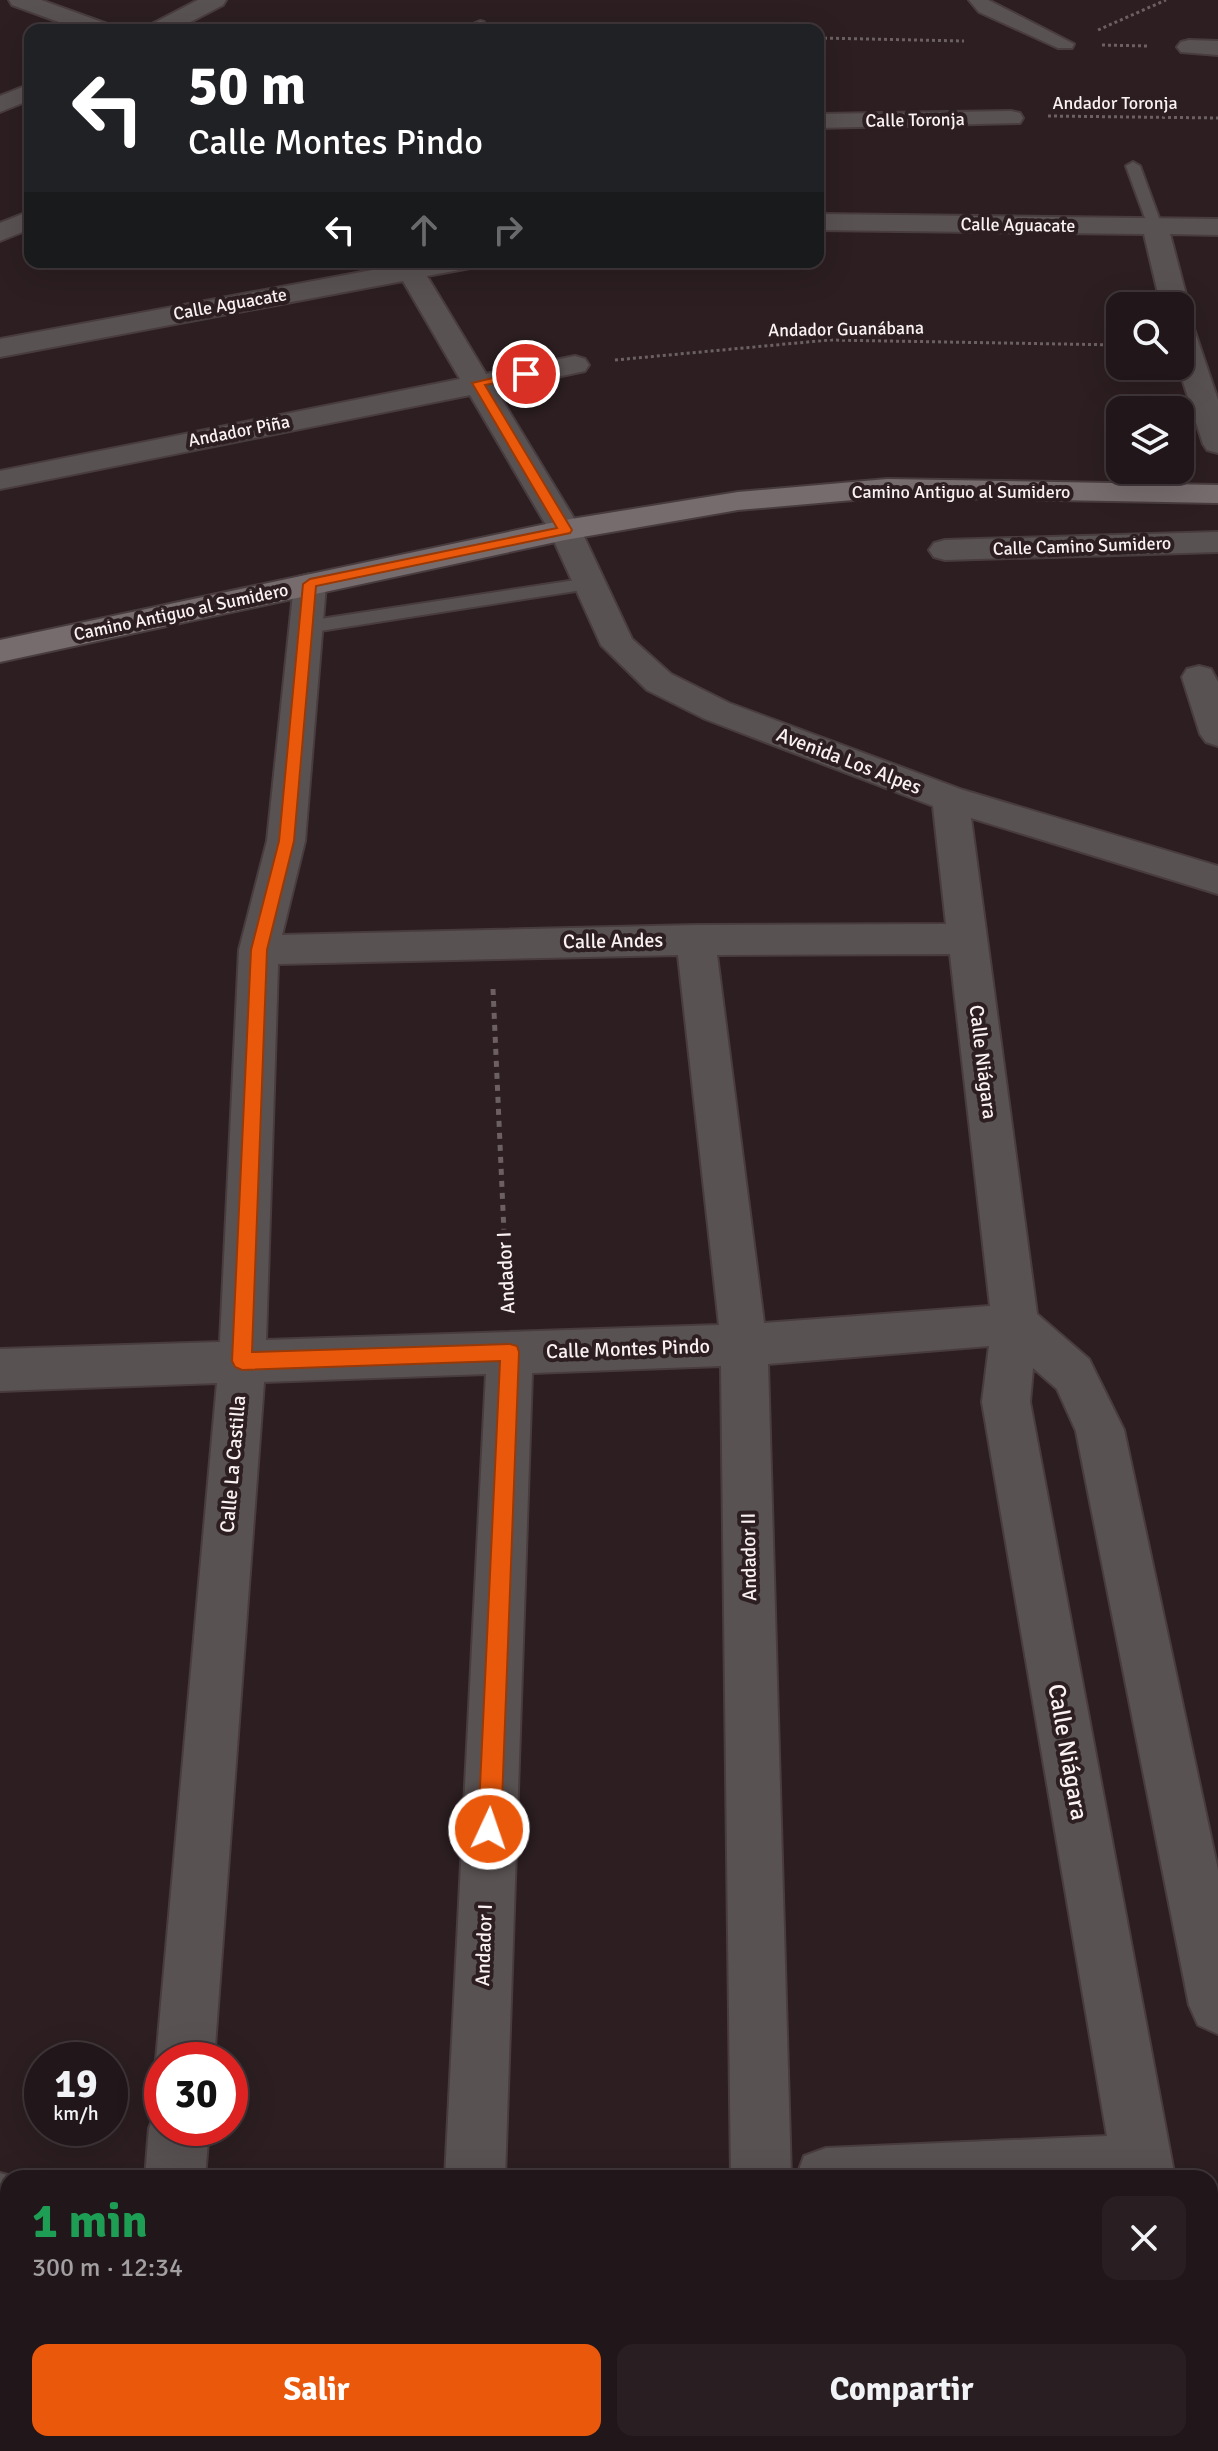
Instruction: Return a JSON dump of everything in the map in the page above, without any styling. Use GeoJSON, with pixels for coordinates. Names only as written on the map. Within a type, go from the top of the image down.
{"type":"FeatureCollection","features":[{"type":"Feature","properties":{"kind":"main road","name":"Camino Antiguo al Sumidero"},"geometry":{"type":"LineString","coordinates":[[0,651],[309,605],[565,530],[738,501],[887,488],[1218,494]]}},
{"type":"Feature","properties":{"kind":"street"},"geometry":{"type":"LineString","coordinates":[[20,0],[86,24]]}},
{"type":"Feature","properties":{"kind":"street"},"geometry":{"type":"LineString","coordinates":[[169,24],[215,0]]}},
{"type":"Feature","properties":{"kind":"street"},"geometry":{"type":"LineString","coordinates":[[978,0],[999,15],[1065,44]]}},
{"type":"Feature","properties":{"kind":"street"},"geometry":{"type":"LineString","coordinates":[[1189,47],[1218,48]]}},
{"type":"Feature","properties":{"kind":"street"},"geometry":{"type":"LineString","coordinates":[[0,105],[24,94]]}},
{"type":"Feature","properties":{"kind":"street","name":"Calle Toronja"},"geometry":{"type":"LineString","coordinates":[[824,121],[1011,118]]}},
{"type":"Feature","properties":{"kind":"street"},"geometry":{"type":"LineString","coordinates":[[0,233],[24,222]]}},
{"type":"Feature","properties":{"kind":"street","name":"Calle Aguacate"},"geometry":{"type":"LineString","coordinates":[[824,222],[1218,227]]}},
{"type":"Feature","properties":{"kind":"street"},"geometry":{"type":"LineString","coordinates":[[1155,226],[1172,292]]}},
{"type":"Feature","properties":{"kind":"street","name":"Calle Aguacate"},"geometry":{"type":"LineString","coordinates":[[0,348],[397,268]]}},
{"type":"Feature","properties":{"kind":"street","name":"Avenida Los Alpes"},"geometry":{"type":"LineString","coordinates":[[408,268],[565,530],[618,645],[659,682],[717,711],[950,799],[1218,880]]}},
{"type":"Feature","properties":{"kind":"street","name":"Andador Piña"},"geometry":{"type":"LineString","coordinates":[[0,480],[575,365]]}},
{"type":"Feature","properties":{"kind":"street"},"geometry":{"type":"LineString","coordinates":[[1194,371],[1218,444]]}},
{"type":"Feature","properties":{"kind":"street","name":"Calle Camino Sumidero"},"geometry":{"type":"LineString","coordinates":[[945,550],[1218,542]]}},
{"type":"Feature","properties":{"kind":"street","name":"Calle La Castilla"},"geometry":{"type":"LineString","coordinates":[[186,2042],[242,1361],[259,950],[286,841],[309,605]]}},
{"type":"Feature","properties":{"kind":"street"},"geometry":{"type":"LineString","coordinates":[[1199,677],[1218,734]]}},
{"type":"Feature","properties":{"kind":"street","name":"Calle Niágara"},"geometry":{"type":"LineString","coordinates":[[950,799],[1015,1324],[1006,1402],[1144,2170]]}},
{"type":"Feature","properties":{"kind":"street","name":"Calle Andes"},"geometry":{"type":"LineString","coordinates":[[259,950],[696,940],[968,939]]}},
{"type":"Feature","properties":{"kind":"street","name":"Andador II"},"geometry":{"type":"LineString","coordinates":[[696,940],[744,1345],[761,2170]]}},
{"type":"Feature","properties":{"kind":"street"},"geometry":{"type":"LineString","coordinates":[[1015,1324],[1073,1374],[1100,1430],[1218,2005]]}},
{"type":"Feature","properties":{"kind":"street","name":"Calle Montes Pindo"},"geometry":{"type":"LineString","coordinates":[[0,1370],[744,1345],[1015,1324]]}},
{"type":"Feature","properties":{"kind":"street","name":"Andador I"},"geometry":{"type":"LineString","coordinates":[[475,2170],[510,1352]]}},
{"type":"Feature","properties":{"kind":"street"},"geometry":{"type":"LineString","coordinates":[[176,2170],[178,2146]]}},
{"type":"Feature","properties":{"kind":"lane"},"geometry":{"type":"LineString","coordinates":[[1133,166],[1155,226]]}},
{"type":"Feature","properties":{"kind":"lane"},"geometry":{"type":"LineString","coordinates":[[309,605],[589,584]]}},
{"type":"Feature","properties":{"kind":"path"},"geometry":{"type":"LineString","coordinates":[[1065,44],[1166,0]]}},
{"type":"Feature","properties":{"kind":"path","name":"Andador Toronja"},"geometry":{"type":"LineString","coordinates":[[1011,118],[1066,115],[1218,118]]}},
{"type":"Feature","properties":{"kind":"path","name":"Andador Guanábana"},"geometry":{"type":"LineString","coordinates":[[575,365],[753,345],[829,340],[1106,345]]}},
{"type":"Feature","properties":{"kind":"path","name":"Andador I"},"geometry":{"type":"LineString","coordinates":[[491,944],[510,1352]]}},
{"type":"Feature","properties":{"kind":"route"},"geometry":{"type":"LineString","coordinates":[[489,1829],[510,1352],[242,1361],[259,950],[286,841],[310,584],[565,530],[478,383],[526,374]]}}]}
